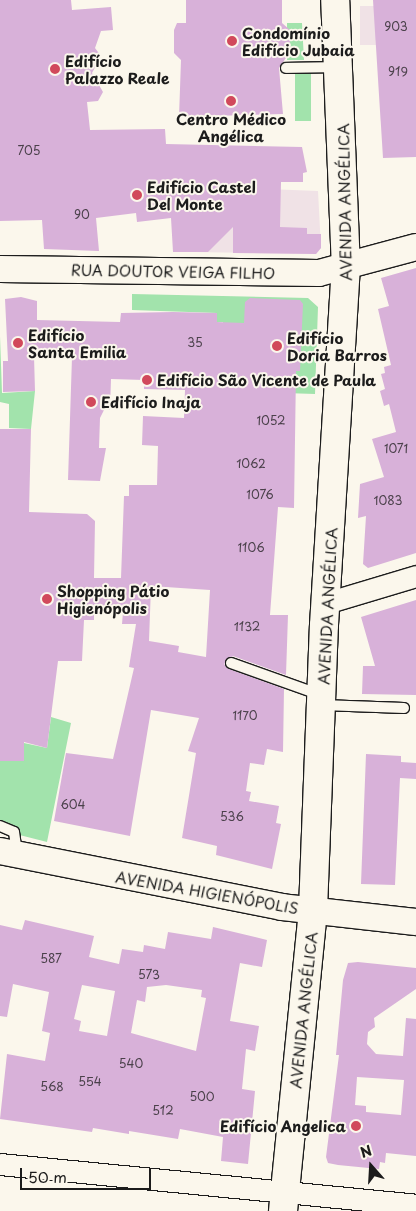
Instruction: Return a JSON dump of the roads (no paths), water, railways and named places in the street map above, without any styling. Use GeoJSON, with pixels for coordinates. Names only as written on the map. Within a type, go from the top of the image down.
{"type":"FeatureCollection","features":[{"type":"Feature","properties":{"kind":"main road","name":"AVENIDA ANGÉLICA"},"geometry":{"type":"LineString","coordinates":[[284,1203],[313,910],[321,700],[346,269],[340,67],[335,0]]}},
{"type":"Feature","properties":{"kind":"street","name":"RUA DOUTOR VEIGA FILHO"},"geometry":{"type":"LineString","coordinates":[[0,269],[306,274],[346,269],[416,247]]}},
{"type":"Feature","properties":{"kind":"street"},"geometry":{"type":"LineString","coordinates":[[326,603],[416,576]]}},
{"type":"Feature","properties":{"kind":"street","name":"AVENIDA HIGIENÓPOLIS"},"geometry":{"type":"LineString","coordinates":[[9,853],[313,910],[416,922]]}},
{"type":"Feature","properties":{"kind":"street"},"geometry":{"type":"LineString","coordinates":[[0,1164],[284,1203],[416,1205]]}},
{"type":"Feature","properties":{"kind":"lane"},"geometry":{"type":"LineString","coordinates":[[286,68],[340,67]]}},
{"type":"Feature","properties":{"kind":"lane"},"geometry":{"type":"LineString","coordinates":[[231,663],[321,700],[404,708]]}},
{"type":"Feature","properties":{"kind":"lane"},"geometry":{"type":"LineString","coordinates":[[0,826],[14,832],[9,853]]}},
{"type":"Feature","properties":{"kind":"place","name":"Condomínio Edifício Jubaia"},"geometry":{"type":"Point","coordinates":[232,41]}},
{"type":"Feature","properties":{"kind":"place","name":"Edifício Palazzo Reale"},"geometry":{"type":"Point","coordinates":[55,69]}},
{"type":"Feature","properties":{"kind":"place","name":"Centro Médico Angélica"},"geometry":{"type":"Point","coordinates":[231,101]}},
{"type":"Feature","properties":{"kind":"place","name":"Edifício Castel Del Monte"},"geometry":{"type":"Point","coordinates":[137,195]}},
{"type":"Feature","properties":{"kind":"place","name":"Edifício Santa Emilia"},"geometry":{"type":"Point","coordinates":[18,343]}},
{"type":"Feature","properties":{"kind":"place","name":"Edifício Doria Barros"},"geometry":{"type":"Point","coordinates":[277,346]}},
{"type":"Feature","properties":{"kind":"place","name":"Edifício São Vicente de Paula"},"geometry":{"type":"Point","coordinates":[147,380]}},
{"type":"Feature","properties":{"kind":"place","name":"Edifício Inaja"},"geometry":{"type":"Point","coordinates":[91,402]}},
{"type":"Feature","properties":{"kind":"place","name":"Shopping Pátio Higienópolis"},"geometry":{"type":"Point","coordinates":[47,599]}},
{"type":"Feature","properties":{"kind":"place","name":"Edifício Angelica"},"geometry":{"type":"Point","coordinates":[356,1126]}}]}
